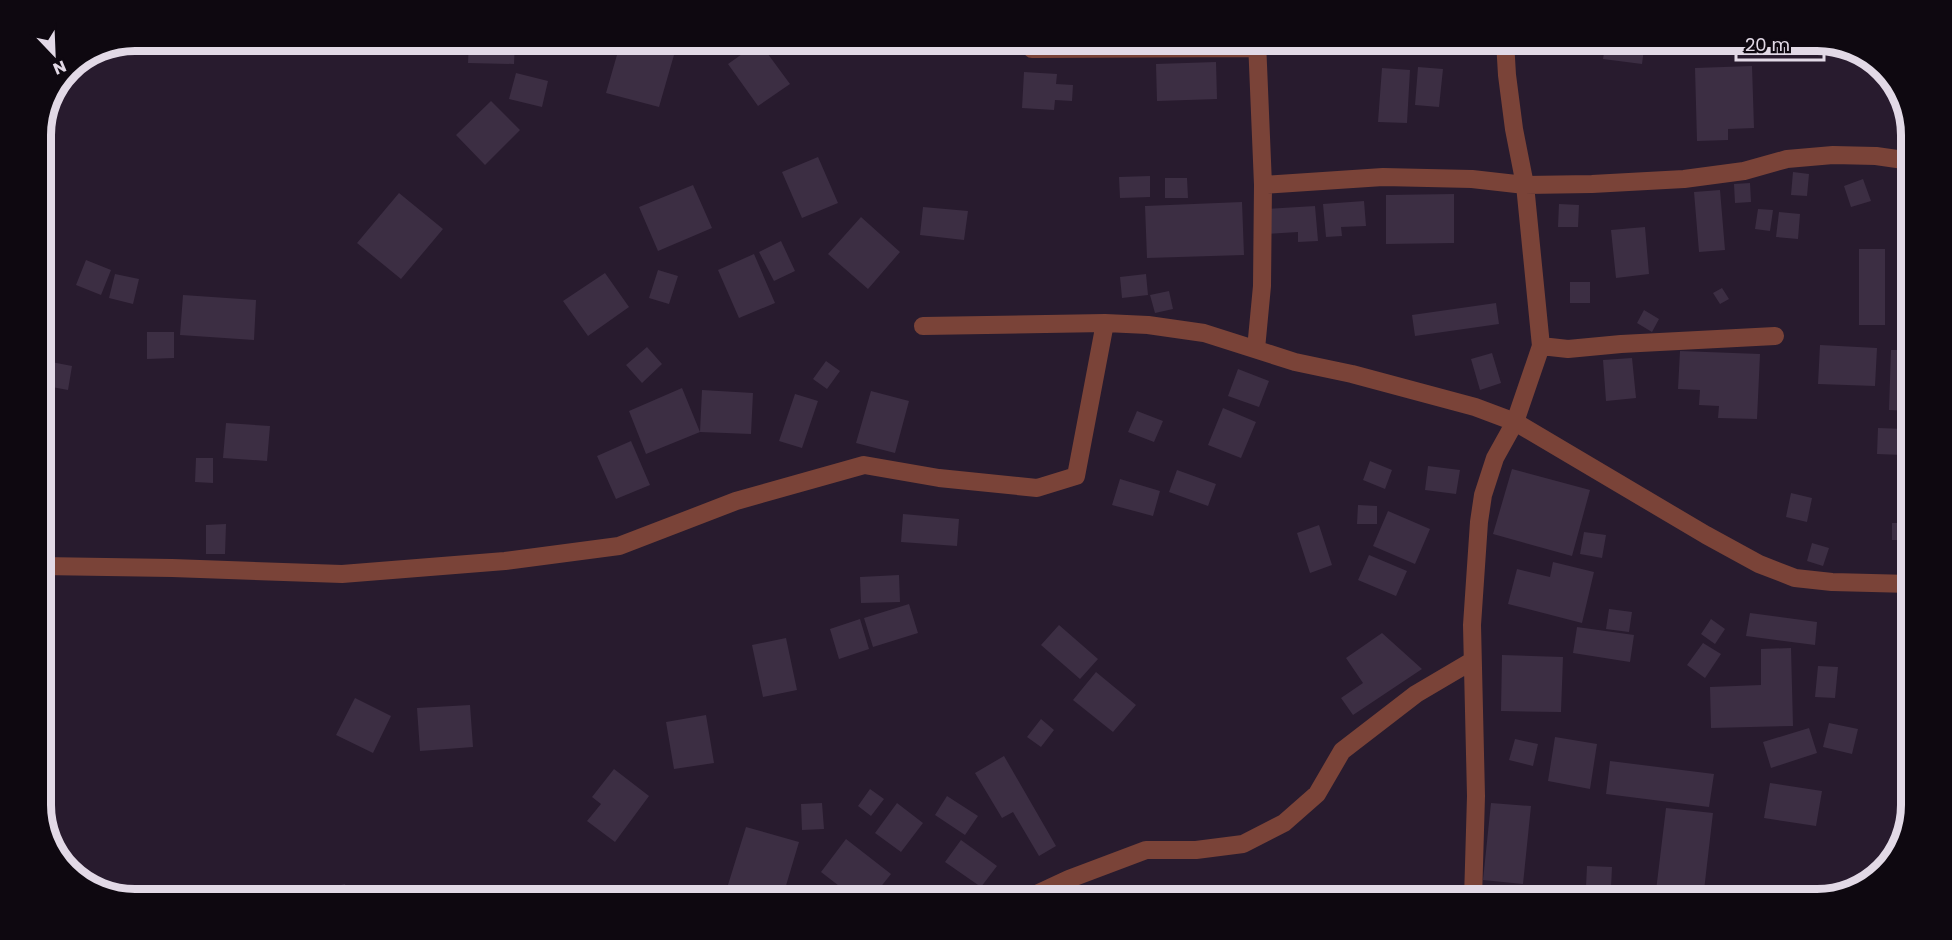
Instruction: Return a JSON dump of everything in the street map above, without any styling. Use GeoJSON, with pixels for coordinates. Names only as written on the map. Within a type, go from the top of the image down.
{"type":"FeatureCollection","features":[{"type":"Feature","properties":{"kind":"street"},"geometry":{"type":"LineString","coordinates":[[1256,349],[1262,286],[1263,185],[1257,51]]}},
{"type":"Feature","properties":{"kind":"street"},"geometry":{"type":"LineString","coordinates":[[1473,889],[1476,796],[1472,661],[1475,572],[1483,495],[1495,458],[1515,422],[1541,346],[1525,185],[1514,129],[1506,51]]}},
{"type":"Feature","properties":{"kind":"street"},"geometry":{"type":"LineString","coordinates":[[1263,185],[1383,177],[1425,177],[1525,185],[1684,178],[1744,171],[1787,159],[1833,155],[1876,156],[1901,160]]}},
{"type":"Feature","properties":{"kind":"street"},"geometry":{"type":"LineString","coordinates":[[51,566],[172,567],[342,574],[505,561],[619,546],[736,501],[864,465],[939,478],[1037,488],[1076,476],[1105,323]]}},
{"type":"Feature","properties":{"kind":"street"},"geometry":{"type":"LineString","coordinates":[[923,326],[1105,323],[1148,325],[1204,333],[1295,362],[1352,374],[1475,407],[1515,422],[1759,564],[1795,578],[1832,582],[1901,584]]}},
{"type":"Feature","properties":{"kind":"street"},"geometry":{"type":"LineString","coordinates":[[1541,346],[1568,349],[1775,336]]}},
{"type":"Feature","properties":{"kind":"street"},"geometry":{"type":"LineString","coordinates":[[1049,889],[1146,850],[1196,850],[1243,844],[1284,823],[1317,794],[1342,751],[1416,694],[1472,661]]}},
{"type":"Feature","properties":{"kind":"street"},"geometry":{"type":"LineString","coordinates":[[1069,879],[1070,889]]}},
{"type":"Feature","properties":{"kind":"building"},"geometry":{"type":"Polygon","coordinates":[[[469,51],[515,51],[514,64],[468,63],[469,51]]]}},
{"type":"Feature","properties":{"kind":"building"},"geometry":{"type":"Polygon","coordinates":[[[618,51],[675,51],[659,107],[606,93],[618,51]]]}},
{"type":"Feature","properties":{"kind":"building"},"geometry":{"type":"Polygon","coordinates":[[[746,51],[766,51],[790,84],[758,106],[728,64],[746,51]]]}},
{"type":"Feature","properties":{"kind":"building"},"geometry":{"type":"Polygon","coordinates":[[[1555,51],[1599,51],[1599,54],[1555,51]]]}},
{"type":"Feature","properties":{"kind":"building"},"geometry":{"type":"Polygon","coordinates":[[[1604,51],[1644,51],[1642,64],[1603,59],[1604,51]]]}},
{"type":"Feature","properties":{"kind":"building"},"geometry":{"type":"Polygon","coordinates":[[[1216,62],[1217,99],[1157,101],[1156,64],[1216,62]]]}},
{"type":"Feature","properties":{"kind":"building"},"geometry":{"type":"Polygon","coordinates":[[[1752,66],[1754,128],[1728,129],[1728,140],[1697,141],[1695,68],[1752,66]]]}},
{"type":"Feature","properties":{"kind":"building"},"geometry":{"type":"Polygon","coordinates":[[[1418,67],[1443,69],[1439,107],[1415,105],[1418,67]]]}},
{"type":"Feature","properties":{"kind":"building"},"geometry":{"type":"Polygon","coordinates":[[[1382,68],[1410,70],[1407,123],[1378,122],[1382,68]]]}},
{"type":"Feature","properties":{"kind":"building"},"geometry":{"type":"Polygon","coordinates":[[[1024,72],[1057,74],[1056,84],[1073,85],[1072,101],[1055,100],[1054,110],[1022,108],[1024,72]]]}},
{"type":"Feature","properties":{"kind":"building"},"geometry":{"type":"Polygon","coordinates":[[[516,73],[548,81],[542,107],[509,99],[516,73]]]}},
{"type":"Feature","properties":{"kind":"building"},"geometry":{"type":"Polygon","coordinates":[[[491,101],[520,130],[485,165],[456,135],[491,101]]]}},
{"type":"Feature","properties":{"kind":"building"},"geometry":{"type":"Polygon","coordinates":[[[818,157],[838,203],[802,218],[782,172],[818,157]]]}},
{"type":"Feature","properties":{"kind":"building"},"geometry":{"type":"Polygon","coordinates":[[[1793,172],[1809,174],[1807,196],[1791,195],[1793,172]]]}},
{"type":"Feature","properties":{"kind":"building"},"geometry":{"type":"Polygon","coordinates":[[[1150,176],[1150,197],[1120,198],[1119,177],[1150,176]]]}},
{"type":"Feature","properties":{"kind":"building"},"geometry":{"type":"Polygon","coordinates":[[[1165,178],[1187,178],[1188,198],[1165,198],[1165,178]]]}},
{"type":"Feature","properties":{"kind":"building"},"geometry":{"type":"Polygon","coordinates":[[[1863,179],[1871,201],[1851,207],[1844,186],[1863,179]]]}},
{"type":"Feature","properties":{"kind":"building"},"geometry":{"type":"Polygon","coordinates":[[[1750,183],[1751,202],[1735,203],[1734,184],[1750,183]]]}},
{"type":"Feature","properties":{"kind":"building"},"geometry":{"type":"Polygon","coordinates":[[[693,185],[712,228],[658,251],[639,207],[693,185]]]}},
{"type":"Feature","properties":{"kind":"building"},"geometry":{"type":"Polygon","coordinates":[[[1720,190],[1725,250],[1699,252],[1694,192],[1720,190]]]}},
{"type":"Feature","properties":{"kind":"building"},"geometry":{"type":"Polygon","coordinates":[[[399,193],[443,229],[401,279],[357,243],[399,193]]]}},
{"type":"Feature","properties":{"kind":"building"},"geometry":{"type":"Polygon","coordinates":[[[1454,194],[1454,243],[1386,244],[1386,195],[1454,194]]]}},
{"type":"Feature","properties":{"kind":"building"},"geometry":{"type":"Polygon","coordinates":[[[1364,201],[1366,226],[1341,227],[1342,236],[1326,237],[1323,204],[1364,201]]]}},
{"type":"Feature","properties":{"kind":"building"},"geometry":{"type":"Polygon","coordinates":[[[1242,202],[1244,255],[1147,258],[1145,206],[1242,202]]]}},
{"type":"Feature","properties":{"kind":"building"},"geometry":{"type":"Polygon","coordinates":[[[1559,204],[1579,205],[1578,227],[1558,227],[1559,204]]]}},
{"type":"Feature","properties":{"kind":"building"},"geometry":{"type":"Polygon","coordinates":[[[1315,206],[1318,241],[1298,242],[1298,232],[1267,234],[1265,209],[1315,206]]]}},
{"type":"Feature","properties":{"kind":"building"},"geometry":{"type":"Polygon","coordinates":[[[923,207],[968,211],[964,240],[920,235],[923,207]]]}},
{"type":"Feature","properties":{"kind":"building"},"geometry":{"type":"Polygon","coordinates":[[[1758,209],[1773,210],[1770,231],[1755,229],[1758,209]]]}},
{"type":"Feature","properties":{"kind":"building"},"geometry":{"type":"Polygon","coordinates":[[[1779,212],[1800,214],[1798,239],[1776,237],[1779,212]]]}},
{"type":"Feature","properties":{"kind":"building"},"geometry":{"type":"Polygon","coordinates":[[[861,217],[900,252],[868,289],[828,254],[861,217]]]}},
{"type":"Feature","properties":{"kind":"building"},"geometry":{"type":"Polygon","coordinates":[[[1645,227],[1649,274],[1616,278],[1611,230],[1645,227]]]}},
{"type":"Feature","properties":{"kind":"building"},"geometry":{"type":"Polygon","coordinates":[[[781,241],[795,271],[774,281],[759,252],[781,241]]]}},
{"type":"Feature","properties":{"kind":"building"},"geometry":{"type":"Polygon","coordinates":[[[1859,249],[1885,249],[1885,325],[1859,325],[1859,249]]]}},
{"type":"Feature","properties":{"kind":"building"},"geometry":{"type":"Polygon","coordinates":[[[754,254],[775,303],[739,318],[718,270],[754,254]]]}},
{"type":"Feature","properties":{"kind":"building"},"geometry":{"type":"Polygon","coordinates":[[[86,260],[111,270],[101,295],[76,285],[86,260]]]}},
{"type":"Feature","properties":{"kind":"building"},"geometry":{"type":"Polygon","coordinates":[[[658,270],[678,276],[669,304],[649,298],[658,270]]]}},
{"type":"Feature","properties":{"kind":"building"},"geometry":{"type":"Polygon","coordinates":[[[605,273],[629,307],[588,336],[563,301],[605,273]]]}},
{"type":"Feature","properties":{"kind":"building"},"geometry":{"type":"Polygon","coordinates":[[[115,274],[139,279],[133,304],[109,298],[115,274]]]}},
{"type":"Feature","properties":{"kind":"building"},"geometry":{"type":"Polygon","coordinates":[[[1146,274],[1148,295],[1122,298],[1120,277],[1146,274]]]}},
{"type":"Feature","properties":{"kind":"building"},"geometry":{"type":"Polygon","coordinates":[[[1570,282],[1590,282],[1590,303],[1570,303],[1570,282]]]}},
{"type":"Feature","properties":{"kind":"building"},"geometry":{"type":"Polygon","coordinates":[[[1722,288],[1729,299],[1720,304],[1713,293],[1722,288]]]}},
{"type":"Feature","properties":{"kind":"building"},"geometry":{"type":"Polygon","coordinates":[[[1169,291],[1173,309],[1155,313],[1150,295],[1169,291]]]}},
{"type":"Feature","properties":{"kind":"building"},"geometry":{"type":"Polygon","coordinates":[[[183,295],[256,300],[254,340],[180,335],[183,295]]]}},
{"type":"Feature","properties":{"kind":"building"},"geometry":{"type":"Polygon","coordinates":[[[1496,303],[1499,324],[1415,336],[1412,315],[1496,303]]]}},
{"type":"Feature","properties":{"kind":"building"},"geometry":{"type":"Polygon","coordinates":[[[1644,310],[1659,319],[1652,332],[1637,323],[1644,310]]]}},
{"type":"Feature","properties":{"kind":"building"},"geometry":{"type":"Polygon","coordinates":[[[147,332],[174,332],[174,358],[147,359],[147,332]]]}},
{"type":"Feature","properties":{"kind":"building"},"geometry":{"type":"Polygon","coordinates":[[[1820,345],[1877,348],[1875,386],[1818,384],[1820,345]]]}},
{"type":"Feature","properties":{"kind":"building"},"geometry":{"type":"Polygon","coordinates":[[[647,347],[662,364],[642,383],[626,365],[647,347]]]}},
{"type":"Feature","properties":{"kind":"building"},"geometry":{"type":"Polygon","coordinates":[[[1891,350],[1901,350],[1901,411],[1889,410],[1891,350]]]}},
{"type":"Feature","properties":{"kind":"building"},"geometry":{"type":"Polygon","coordinates":[[[1680,351],[1760,354],[1757,419],[1718,418],[1719,406],[1699,405],[1700,390],[1678,389],[1680,351]]]}},
{"type":"Feature","properties":{"kind":"building"},"geometry":{"type":"Polygon","coordinates":[[[1492,353],[1501,383],[1480,390],[1471,359],[1492,353]]]}},
{"type":"Feature","properties":{"kind":"building"},"geometry":{"type":"Polygon","coordinates":[[[1632,358],[1636,398],[1606,401],[1603,360],[1632,358]]]}},
{"type":"Feature","properties":{"kind":"building"},"geometry":{"type":"Polygon","coordinates":[[[826,361],[840,371],[827,389],[813,379],[826,361]]]}},
{"type":"Feature","properties":{"kind":"building"},"geometry":{"type":"Polygon","coordinates":[[[51,362],[72,366],[68,390],[51,387],[51,362]]]}},
{"type":"Feature","properties":{"kind":"building"},"geometry":{"type":"Polygon","coordinates":[[[1238,369],[1269,381],[1259,407],[1228,396],[1238,369]]]}},
{"type":"Feature","properties":{"kind":"building"},"geometry":{"type":"Polygon","coordinates":[[[682,388],[700,432],[646,454],[629,411],[682,388]]]}},
{"type":"Feature","properties":{"kind":"building"},"geometry":{"type":"Polygon","coordinates":[[[702,390],[753,393],[751,434],[700,432],[702,390]]]}},
{"type":"Feature","properties":{"kind":"building"},"geometry":{"type":"Polygon","coordinates":[[[871,391],[909,401],[895,453],[856,443],[871,391]]]}},
{"type":"Feature","properties":{"kind":"building"},"geometry":{"type":"Polygon","coordinates":[[[795,394],[818,401],[802,448],[779,441],[795,394]]]}},
{"type":"Feature","properties":{"kind":"building"},"geometry":{"type":"Polygon","coordinates":[[[1223,408],[1256,422],[1241,458],[1208,445],[1223,408]]]}},
{"type":"Feature","properties":{"kind":"building"},"geometry":{"type":"Polygon","coordinates":[[[1137,411],[1163,421],[1154,442],[1128,432],[1137,411]]]}},
{"type":"Feature","properties":{"kind":"building"},"geometry":{"type":"Polygon","coordinates":[[[226,423],[270,426],[267,461],[223,458],[226,423]]]}},
{"type":"Feature","properties":{"kind":"building"},"geometry":{"type":"Polygon","coordinates":[[[1878,428],[1901,429],[1901,455],[1877,454],[1878,428]]]}},
{"type":"Feature","properties":{"kind":"building"},"geometry":{"type":"Polygon","coordinates":[[[631,441],[650,485],[616,499],[597,456],[631,441]]]}},
{"type":"Feature","properties":{"kind":"building"},"geometry":{"type":"Polygon","coordinates":[[[196,458],[213,458],[213,483],[195,482],[196,458]]]}},
{"type":"Feature","properties":{"kind":"building"},"geometry":{"type":"Polygon","coordinates":[[[1370,461],[1392,470],[1385,489],[1363,480],[1370,461]]]}},
{"type":"Feature","properties":{"kind":"building"},"geometry":{"type":"Polygon","coordinates":[[[1428,466],[1460,470],[1456,494],[1425,490],[1428,466]]]}},
{"type":"Feature","properties":{"kind":"building"},"geometry":{"type":"Polygon","coordinates":[[[1512,469],[1590,490],[1572,556],[1493,534],[1512,469]]]}},
{"type":"Feature","properties":{"kind":"building"},"geometry":{"type":"Polygon","coordinates":[[[1177,470],[1216,484],[1208,506],[1169,492],[1177,470]]]}},
{"type":"Feature","properties":{"kind":"building"},"geometry":{"type":"Polygon","coordinates":[[[1120,479],[1160,491],[1153,516],[1112,505],[1120,479]]]}},
{"type":"Feature","properties":{"kind":"building"},"geometry":{"type":"Polygon","coordinates":[[[1791,493],[1812,498],[1807,522],[1786,517],[1791,493]]]}},
{"type":"Feature","properties":{"kind":"building"},"geometry":{"type":"Polygon","coordinates":[[[1358,505],[1377,506],[1377,524],[1357,524],[1358,505]]]}},
{"type":"Feature","properties":{"kind":"building"},"geometry":{"type":"Polygon","coordinates":[[[1388,511],[1430,529],[1415,564],[1373,546],[1388,511]]]}},
{"type":"Feature","properties":{"kind":"building"},"geometry":{"type":"Polygon","coordinates":[[[903,514],[959,519],[957,546],[901,542],[903,514]]]}},
{"type":"Feature","properties":{"kind":"building"},"geometry":{"type":"Polygon","coordinates":[[[1892,523],[1901,523],[1901,540],[1892,540],[1892,523]]]}},
{"type":"Feature","properties":{"kind":"building"},"geometry":{"type":"Polygon","coordinates":[[[226,524],[225,554],[206,554],[206,525],[226,524]]]}},
{"type":"Feature","properties":{"kind":"building"},"geometry":{"type":"Polygon","coordinates":[[[1319,525],[1332,565],[1310,573],[1297,533],[1319,525]]]}},
{"type":"Feature","properties":{"kind":"building"},"geometry":{"type":"Polygon","coordinates":[[[1584,532],[1606,535],[1602,558],[1580,554],[1584,532]]]}},
{"type":"Feature","properties":{"kind":"building"},"geometry":{"type":"Polygon","coordinates":[[[1812,543],[1829,548],[1823,566],[1807,561],[1812,543]]]}},
{"type":"Feature","properties":{"kind":"building"},"geometry":{"type":"Polygon","coordinates":[[[1369,555],[1407,571],[1396,596],[1358,580],[1369,555]]]}},
{"type":"Feature","properties":{"kind":"building"},"geometry":{"type":"Polygon","coordinates":[[[1553,562],[1594,572],[1582,623],[1508,604],[1517,569],[1550,577],[1553,562]]]}},
{"type":"Feature","properties":{"kind":"building"},"geometry":{"type":"Polygon","coordinates":[[[899,575],[900,602],[861,603],[860,577],[899,575]]]}},
{"type":"Feature","properties":{"kind":"building"},"geometry":{"type":"Polygon","coordinates":[[[909,604],[918,633],[873,647],[864,618],[909,604]]]}},
{"type":"Feature","properties":{"kind":"building"},"geometry":{"type":"Polygon","coordinates":[[[1609,609],[1632,612],[1629,632],[1606,629],[1609,609]]]}},
{"type":"Feature","properties":{"kind":"building"},"geometry":{"type":"Polygon","coordinates":[[[1750,613],[1817,622],[1815,645],[1746,636],[1750,613]]]}},
{"type":"Feature","properties":{"kind":"building"},"geometry":{"type":"Polygon","coordinates":[[[860,619],[869,649],[839,659],[830,629],[860,619]]]}},
{"type":"Feature","properties":{"kind":"building"},"geometry":{"type":"Polygon","coordinates":[[[1711,619],[1725,629],[1715,644],[1701,634],[1711,619]]]}},
{"type":"Feature","properties":{"kind":"building"},"geometry":{"type":"Polygon","coordinates":[[[1059,625],[1098,659],[1080,679],[1041,645],[1059,625]]]}},
{"type":"Feature","properties":{"kind":"building"},"geometry":{"type":"Polygon","coordinates":[[[1577,627],[1634,635],[1630,662],[1573,653],[1577,627]]]}},
{"type":"Feature","properties":{"kind":"building"},"geometry":{"type":"Polygon","coordinates":[[[1382,633],[1422,669],[1353,715],[1341,698],[1363,683],[1346,658],[1382,633]]]}},
{"type":"Feature","properties":{"kind":"building"},"geometry":{"type":"Polygon","coordinates":[[[786,638],[797,690],[763,697],[752,645],[786,638]]]}},
{"type":"Feature","properties":{"kind":"building"},"geometry":{"type":"Polygon","coordinates":[[[1703,643],[1721,654],[1705,678],[1687,665],[1703,643]]]}},
{"type":"Feature","properties":{"kind":"building"},"geometry":{"type":"Polygon","coordinates":[[[1791,648],[1793,726],[1711,728],[1710,687],[1761,685],[1761,649],[1791,648]]]}},
{"type":"Feature","properties":{"kind":"building"},"geometry":{"type":"Polygon","coordinates":[[[1502,655],[1563,657],[1561,712],[1501,711],[1502,655]]]}},
{"type":"Feature","properties":{"kind":"building"},"geometry":{"type":"Polygon","coordinates":[[[1818,666],[1838,667],[1835,698],[1815,697],[1818,666]]]}},
{"type":"Feature","properties":{"kind":"building"},"geometry":{"type":"Polygon","coordinates":[[[1096,672],[1136,705],[1113,732],[1073,700],[1096,672]]]}},
{"type":"Feature","properties":{"kind":"building"},"geometry":{"type":"Polygon","coordinates":[[[355,698],[391,716],[373,753],[336,735],[355,698]]]}},
{"type":"Feature","properties":{"kind":"building"},"geometry":{"type":"Polygon","coordinates":[[[470,705],[473,747],[420,751],[417,708],[470,705]]]}},
{"type":"Feature","properties":{"kind":"building"},"geometry":{"type":"Polygon","coordinates":[[[706,715],[714,763],[674,769],[666,722],[706,715]]]}},
{"type":"Feature","properties":{"kind":"building"},"geometry":{"type":"Polygon","coordinates":[[[1041,719],[1054,730],[1041,747],[1027,737],[1041,719]]]}},
{"type":"Feature","properties":{"kind":"building"},"geometry":{"type":"Polygon","coordinates":[[[1829,723],[1858,729],[1852,754],[1823,747],[1829,723]]]}},
{"type":"Feature","properties":{"kind":"building"},"geometry":{"type":"Polygon","coordinates":[[[1809,728],[1817,753],[1771,768],[1763,742],[1809,728]]]}},
{"type":"Feature","properties":{"kind":"building"},"geometry":{"type":"Polygon","coordinates":[[[1555,737],[1597,744],[1590,789],[1548,781],[1555,737]]]}},
{"type":"Feature","properties":{"kind":"building"},"geometry":{"type":"Polygon","coordinates":[[[1515,739],[1538,744],[1533,766],[1509,760],[1515,739]]]}},
{"type":"Feature","properties":{"kind":"building"},"geometry":{"type":"Polygon","coordinates":[[[1004,756],[1056,846],[1039,856],[1013,812],[1002,818],[975,773],[1004,756]]]}},
{"type":"Feature","properties":{"kind":"building"},"geometry":{"type":"Polygon","coordinates":[[[1610,761],[1714,774],[1709,807],[1606,794],[1610,761]]]}},
{"type":"Feature","properties":{"kind":"building"},"geometry":{"type":"Polygon","coordinates":[[[614,769],[649,796],[615,842],[587,821],[601,804],[592,797],[614,769]]]}},
{"type":"Feature","properties":{"kind":"building"},"geometry":{"type":"Polygon","coordinates":[[[1770,783],[1822,791],[1816,826],[1764,818],[1770,783]]]}},
{"type":"Feature","properties":{"kind":"building"},"geometry":{"type":"Polygon","coordinates":[[[870,789],[884,799],[871,816],[858,806],[870,789]]]}},
{"type":"Feature","properties":{"kind":"building"},"geometry":{"type":"Polygon","coordinates":[[[947,796],[978,816],[965,835],[935,815],[947,796]]]}},
{"type":"Feature","properties":{"kind":"building"},"geometry":{"type":"Polygon","coordinates":[[[822,803],[824,829],[802,830],[801,804],[822,803]]]}},
{"type":"Feature","properties":{"kind":"building"},"geometry":{"type":"Polygon","coordinates":[[[897,803],[923,823],[901,852],[875,833],[897,803]]]}},
{"type":"Feature","properties":{"kind":"building"},"geometry":{"type":"Polygon","coordinates":[[[1491,803],[1531,806],[1523,884],[1483,880],[1491,803]]]}},
{"type":"Feature","properties":{"kind":"building"},"geometry":{"type":"Polygon","coordinates":[[[1666,808],[1713,813],[1704,889],[1656,889],[1666,808]]]}},
{"type":"Feature","properties":{"kind":"building"},"geometry":{"type":"Polygon","coordinates":[[[746,827],[799,842],[785,889],[727,888],[746,827]]]}},
{"type":"Feature","properties":{"kind":"building"},"geometry":{"type":"Polygon","coordinates":[[[846,839],[891,874],[879,889],[843,889],[821,872],[846,839]]]}},
{"type":"Feature","properties":{"kind":"building"},"geometry":{"type":"Polygon","coordinates":[[[961,840],[997,866],[981,887],[945,862],[961,840]]]}},
{"type":"Feature","properties":{"kind":"building"},"geometry":{"type":"Polygon","coordinates":[[[1587,866],[1612,867],[1611,888],[1586,887],[1587,866]]]}},
{"type":"Feature","properties":{"kind":"building"},"geometry":{"type":"Polygon","coordinates":[[[1837,882],[1847,884],[1839,886],[1836,886],[1837,882]]]}},
{"type":"Feature","properties":{"kind":"building"},"geometry":{"type":"Polygon","coordinates":[[[345,884],[346,889],[324,889],[345,884]]]}}]}
